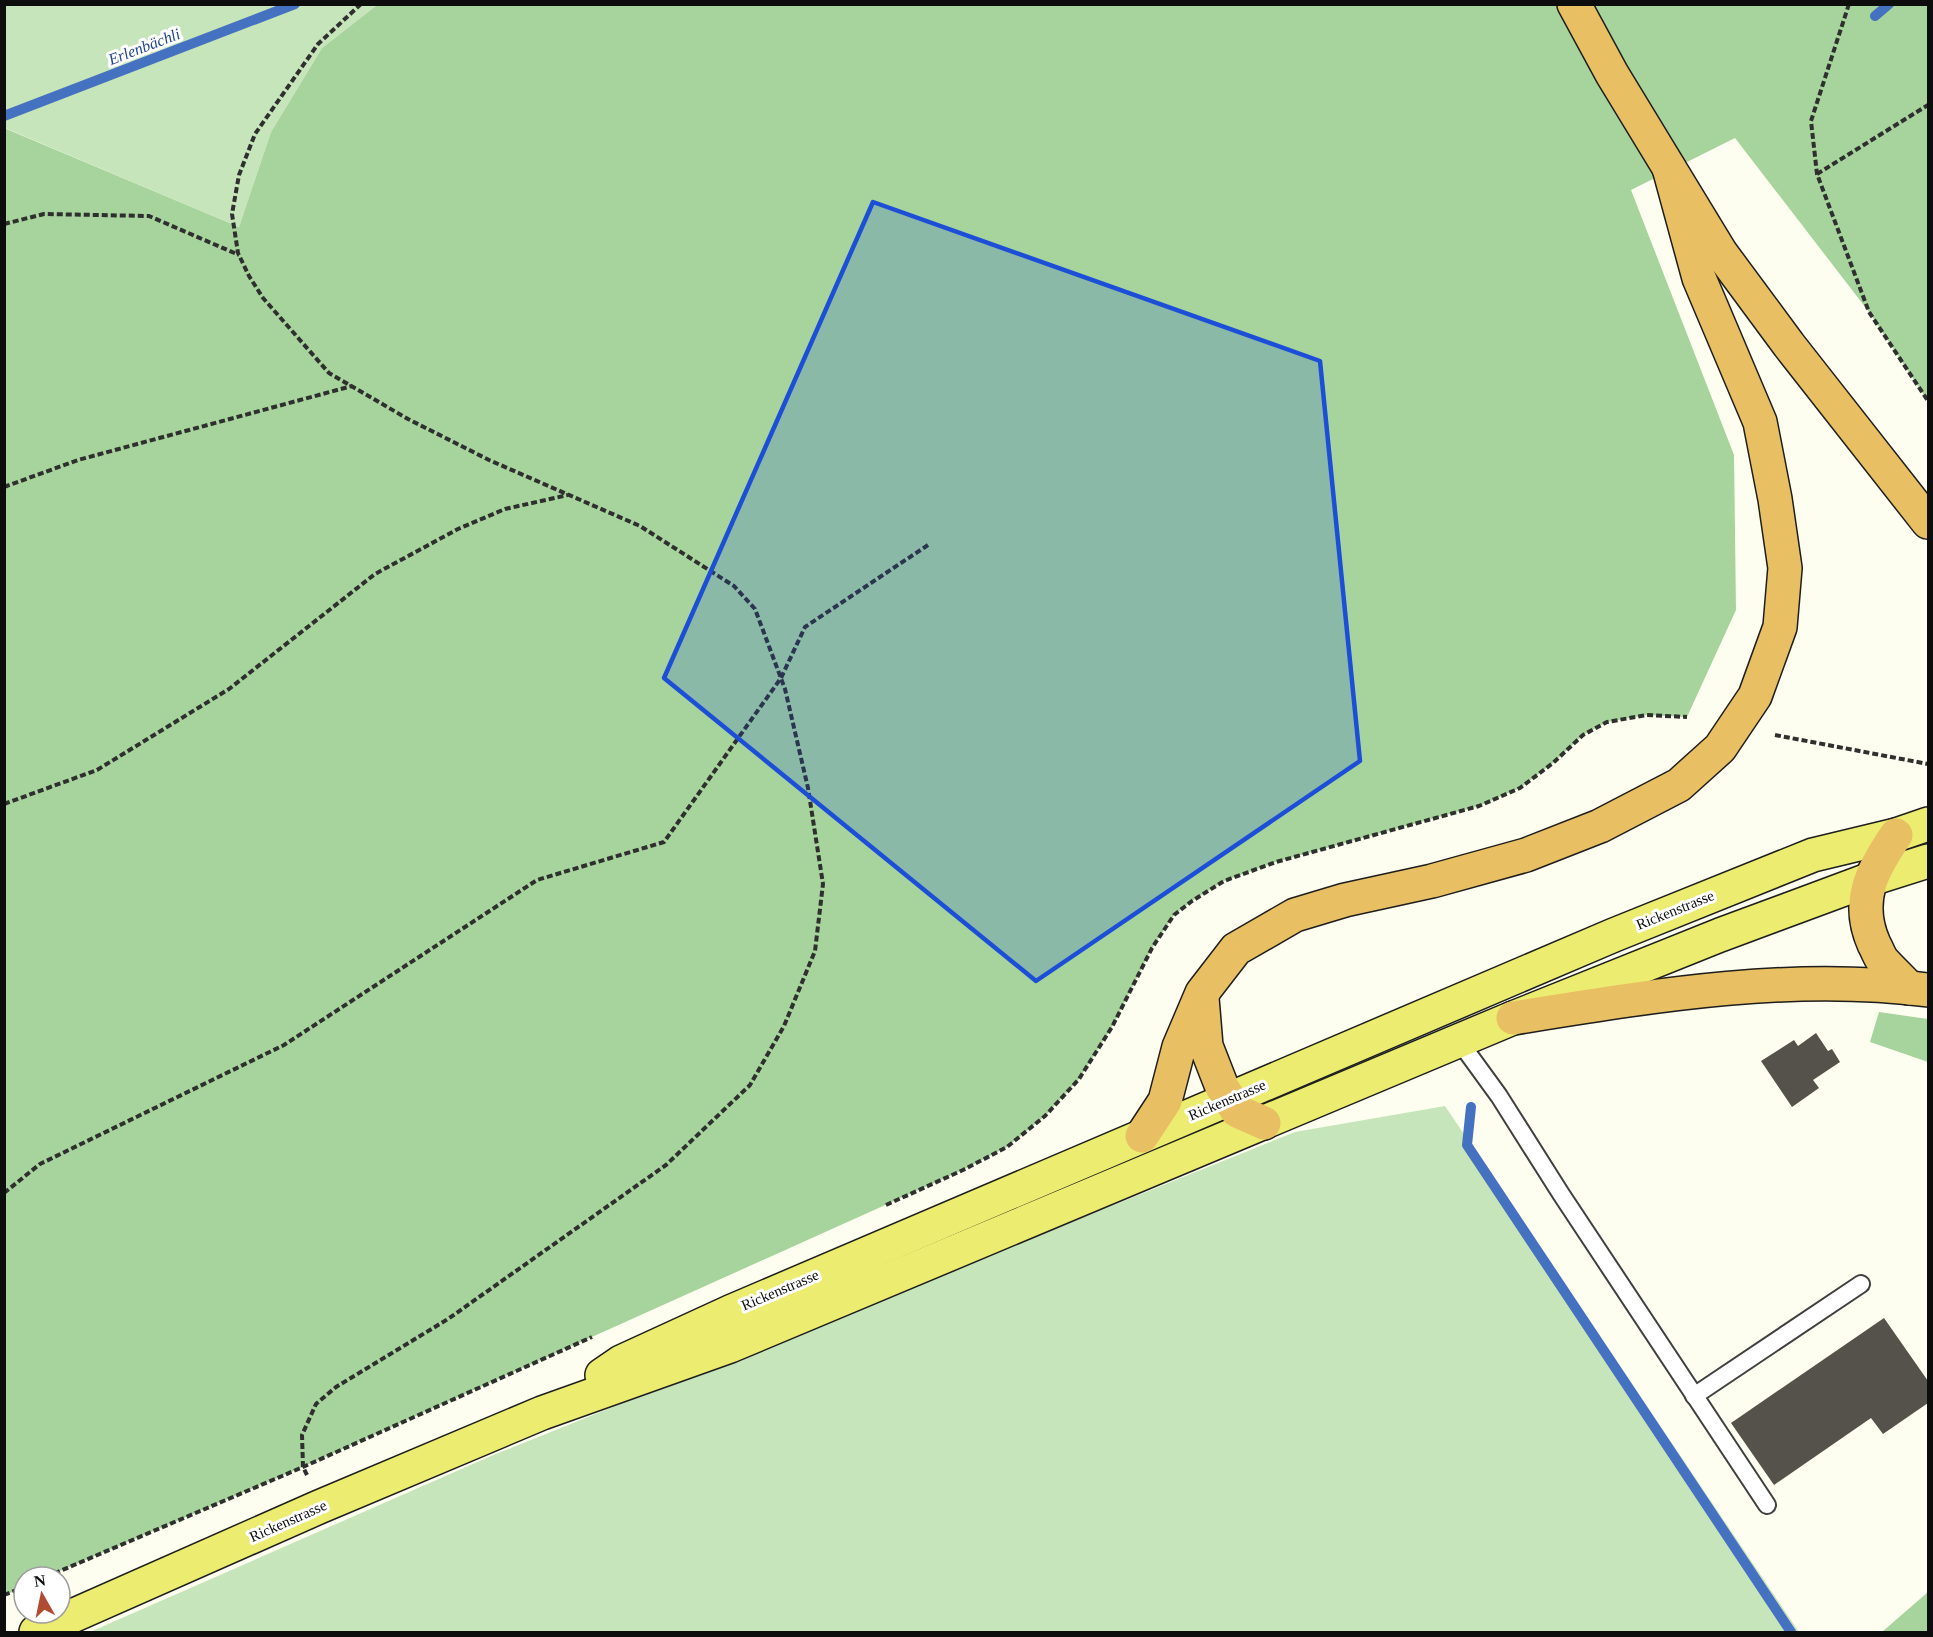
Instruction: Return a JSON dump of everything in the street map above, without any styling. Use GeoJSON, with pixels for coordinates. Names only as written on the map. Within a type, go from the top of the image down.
{"type":"FeatureCollection","features":[{"type":"Feature","properties":{"kind":"highway"},"geometry":{"type":"LineString","coordinates":[[1574,4],[1612,74],[1721,253],[1862,440],[1929,522]]}},
{"type":"Feature","properties":{"kind":"highway"},"geometry":{"type":"LineString","coordinates":[[1142,1136],[1165,1101],[1179,1047],[1202,993],[1236,949],[1295,915],[1345,900],[1432,881],[1526,855],[1600,826],[1679,785],[1720,748],[1755,696],[1780,627],[1785,568],[1775,499],[1760,422],[1699,278],[1669,168]]}},
{"type":"Feature","properties":{"kind":"highway"},"geometry":{"type":"LineString","coordinates":[[1862,440],[1929,486]]}},
{"type":"Feature","properties":{"kind":"highway"},"geometry":{"type":"LineString","coordinates":[[1896,835],[1882,855],[1871,879],[1864,904],[1868,930],[1882,959],[1919,989]]}},
{"type":"Feature","properties":{"kind":"highway"},"geometry":{"type":"LineString","coordinates":[[1513,1017],[1640,998],[1751,986],[1836,985],[1919,989]]}},
{"type":"Feature","properties":{"kind":"highway"},"geometry":{"type":"LineString","coordinates":[[1202,993],[1206,1046],[1222,1087],[1237,1111],[1263,1123]]}},
{"type":"Feature","properties":{"kind":"main road","name":"Rickenstrasse"},"geometry":{"type":"LineString","coordinates":[[543,1413],[621,1362],[730,1312],[1603,939],[1813,855],[1896,835],[1929,824]]}},
{"type":"Feature","properties":{"kind":"main road","name":"Rickenstrasse"},"geometry":{"type":"LineString","coordinates":[[36,1632],[319,1507],[543,1413],[730,1346],[1513,1017],[1720,935],[1871,879],[1929,861]]}},
{"type":"Feature","properties":{"kind":"lane"},"geometry":{"type":"LineString","coordinates":[[1459,1041],[1499,1096],[1561,1194],[1767,1505]]}},
{"type":"Feature","properties":{"kind":"lane"},"geometry":{"type":"LineString","coordinates":[[1694,1396],[1861,1284]]}},
{"type":"Feature","properties":{"kind":"path"},"geometry":{"type":"LineString","coordinates":[[319,1507],[303,1467],[302,1434],[316,1404],[336,1387],[448,1319],[666,1165],[750,1085],[784,1026],[814,951],[823,884],[808,788],[781,678],[755,609],[734,586],[640,526],[489,460],[408,419],[329,373],[263,298],[249,276],[239,256],[232,214],[239,175],[255,134],[318,44],[361,4]]}},
{"type":"Feature","properties":{"kind":"path"},"geometry":{"type":"LineString","coordinates":[[1849,4],[1811,121],[1817,174],[1869,312],[1929,401]]}},
{"type":"Feature","properties":{"kind":"path"},"geometry":{"type":"LineString","coordinates":[[1817,174],[1929,105]]}},
{"type":"Feature","properties":{"kind":"path"},"geometry":{"type":"LineString","coordinates":[[4,224],[44,214],[149,216],[239,256]]}},
{"type":"Feature","properties":{"kind":"path"},"geometry":{"type":"LineString","coordinates":[[4,487],[78,460],[352,386]]}},
{"type":"Feature","properties":{"kind":"path"},"geometry":{"type":"LineString","coordinates":[[4,804],[97,770],[229,688],[385,568],[458,529],[505,509],[568,495]]}},
{"type":"Feature","properties":{"kind":"path"},"geometry":{"type":"LineString","coordinates":[[4,1193],[40,1164],[284,1045],[537,880],[664,842],[781,678],[805,627],[928,545]]}},
{"type":"Feature","properties":{"kind":"path"},"geometry":{"type":"LineString","coordinates":[[877,1209],[963,1170],[1007,1147],[1045,1116],[1079,1079],[1112,1027],[1152,948],[1174,915],[1224,881],[1276,862],[1479,806],[1520,788],[1553,763],[1583,735],[1607,722],[1647,715],[1687,717]]}},
{"type":"Feature","properties":{"kind":"path"},"geometry":{"type":"LineString","coordinates":[[1775,735],[1929,764]]}},
{"type":"Feature","properties":{"kind":"path"},"geometry":{"type":"LineString","coordinates":[[72,1566],[303,1467],[596,1336]]}},
{"type":"Feature","properties":{"kind":"highlighted area"},"geometry":{"type":"Polygon","coordinates":[[[873,202],[1320,361],[1360,761],[1036,981],[664,678],[873,202]]]}},
{"type":"Feature","properties":{"kind":"green space"},"geometry":{"type":"Polygon","coordinates":[[[4,5],[377,5],[322,48],[271,132],[239,227],[5,128],[4,5]]]}},
{"type":"Feature","properties":{"kind":"green space"},"geometry":{"type":"Polygon","coordinates":[[[377,5],[1928,5],[1928,401],[1869,312],[1735,138],[1631,190],[1734,455],[1736,610],[1687,717],[1647,715],[1607,722],[1583,735],[1553,763],[1520,788],[1479,806],[1276,862],[1224,881],[1174,915],[1152,948],[1112,1027],[1079,1079],[1045,1116],[1007,1147],[963,1170],[303,1467],[72,1566],[12,1565],[12,1592],[5,1595],[4,128],[239,227],[271,132],[322,48],[377,5]]]}},
{"type":"Feature","properties":{"kind":"green space"},"geometry":{"type":"Polygon","coordinates":[[[1879,1012],[1928,1019],[1928,1062],[1870,1042],[1879,1012]]]}},
{"type":"Feature","properties":{"kind":"green space"},"geometry":{"type":"Polygon","coordinates":[[[1445,1106],[1799,1632],[90,1632],[491,1456],[1295,1132],[1445,1106]]]}},
{"type":"Feature","properties":{"kind":"green space"},"geometry":{"type":"Polygon","coordinates":[[[1928,1592],[1928,1632],[1882,1632],[1928,1592]]]}},
{"type":"Feature","properties":{"kind":"building"},"geometry":{"type":"Polygon","coordinates":[[[1816,1033],[1828,1051],[1832,1049],[1840,1062],[1813,1080],[1819,1088],[1792,1107],[1761,1061],[1794,1040],[1798,1046],[1816,1033]]]}},
{"type":"Feature","properties":{"kind":"building"},"geometry":{"type":"Polygon","coordinates":[[[1884,1318],[1928,1381],[1928,1403],[1883,1434],[1871,1418],[1774,1485],[1731,1423],[1884,1318]]]}},
{"type":"Feature","properties":{"kind":"waterway","name":"Erlenbächli"},"geometry":{"type":"LineString","coordinates":[[4,116],[295,4]]}},
{"type":"Feature","properties":{"kind":"waterway"},"geometry":{"type":"LineString","coordinates":[[1875,16],[1889,4]]}},
{"type":"Feature","properties":{"kind":"waterway"},"geometry":{"type":"LineString","coordinates":[[1471,1107],[1467,1145],[1791,1632]]}}]}
